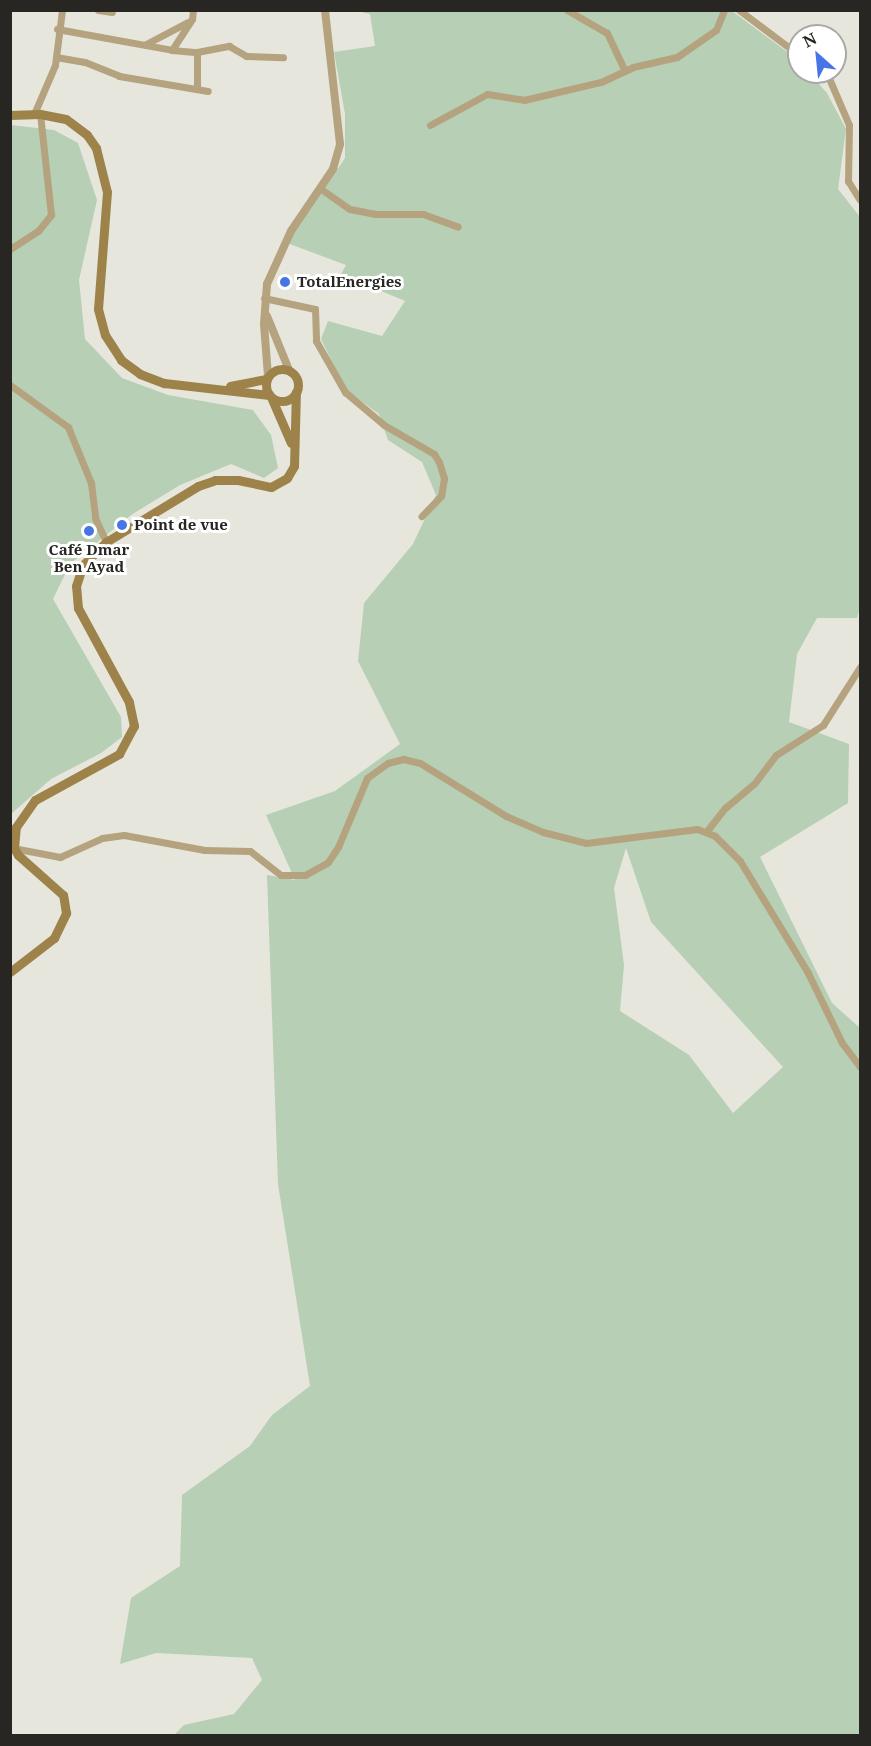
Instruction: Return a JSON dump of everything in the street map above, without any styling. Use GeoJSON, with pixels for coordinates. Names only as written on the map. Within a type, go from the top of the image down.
{"type":"FeatureCollection","features":[{"type":"Feature","properties":{"kind":"main road"},"geometry":{"type":"LineString","coordinates":[[10,115],[37,114],[78,126],[96,148],[104,170],[107,213],[98,298],[100,321],[111,348],[130,368],[151,379],[178,386],[224,387],[284,401],[296,393]]}},
{"type":"Feature","properties":{"kind":"main road"},"geometry":{"type":"LineString","coordinates":[[10,972],[54,938],[66,912],[63,895],[12,848],[16,827],[27,808],[46,793],[119,754],[134,726],[129,702],[82,618],[75,597],[83,565],[106,542],[198,486],[215,480],[271,487],[279,484],[292,472],[297,378],[289,370],[278,369],[267,377],[224,387]]}},
{"type":"Feature","properties":{"kind":"main road"},"geometry":{"type":"LineString","coordinates":[[267,377],[270,396],[293,451]]}},
{"type":"Feature","properties":{"kind":"street"},"geometry":{"type":"LineString","coordinates":[[10,249],[38,231],[51,215],[37,114],[56,57],[57,29],[62,10]]}},
{"type":"Feature","properties":{"kind":"street"},"geometry":{"type":"LineString","coordinates":[[98,10],[112,12]]}},
{"type":"Feature","properties":{"kind":"street"},"geometry":{"type":"LineString","coordinates":[[172,50],[192,19],[193,10]]}},
{"type":"Feature","properties":{"kind":"street"},"geometry":{"type":"LineString","coordinates":[[267,377],[264,298],[279,255],[291,231],[333,169],[340,144],[325,10]]}},
{"type":"Feature","properties":{"kind":"street"},"geometry":{"type":"LineString","coordinates":[[567,10],[607,33],[625,71]]}},
{"type":"Feature","properties":{"kind":"street"},"geometry":{"type":"LineString","coordinates":[[430,125],[487,94],[524,100],[601,82],[625,71],[677,57],[695,48],[721,25],[724,10]]}},
{"type":"Feature","properties":{"kind":"street"},"geometry":{"type":"LineString","coordinates":[[740,10],[787,46]]}},
{"type":"Feature","properties":{"kind":"street"},"geometry":{"type":"LineString","coordinates":[[146,44],[170,35],[192,19]]}},
{"type":"Feature","properties":{"kind":"street"},"geometry":{"type":"LineString","coordinates":[[57,29],[172,50],[197,52],[229,46],[246,56],[284,57]]}},
{"type":"Feature","properties":{"kind":"street"},"geometry":{"type":"LineString","coordinates":[[197,52],[198,86]]}},
{"type":"Feature","properties":{"kind":"street"},"geometry":{"type":"LineString","coordinates":[[56,57],[85,62],[119,76],[198,86],[208,91]]}},
{"type":"Feature","properties":{"kind":"street"},"geometry":{"type":"LineString","coordinates":[[831,84],[849,125],[848,181],[861,200]]}},
{"type":"Feature","properties":{"kind":"street"},"geometry":{"type":"LineString","coordinates":[[321,189],[350,209],[376,214],[423,214],[458,227]]}},
{"type":"Feature","properties":{"kind":"street"},"geometry":{"type":"LineString","coordinates":[[264,298],[315,309],[316,341],[345,392],[384,425],[434,454],[444,478],[441,496],[422,516]]}},
{"type":"Feature","properties":{"kind":"street"},"geometry":{"type":"LineString","coordinates":[[265,310],[289,370]]}},
{"type":"Feature","properties":{"kind":"street"},"geometry":{"type":"LineString","coordinates":[[10,385],[68,427],[91,483],[95,518],[106,542]]}},
{"type":"Feature","properties":{"kind":"street"},"geometry":{"type":"LineString","coordinates":[[706,832],[725,808],[754,784],[776,755],[824,726],[861,667]]}},
{"type":"Feature","properties":{"kind":"street"},"geometry":{"type":"LineString","coordinates":[[12,848],[60,857],[102,838],[124,835],[205,850],[250,851],[280,874],[305,875],[328,862],[338,847],[367,778],[388,763],[403,759],[420,763],[506,816],[543,832],[586,843],[686,829],[706,832],[722,841],[740,861],[808,973],[842,1043],[861,1067]]}},
{"type":"Feature","properties":{"kind":"green space"},"geometry":{"type":"Polygon","coordinates":[[[357,11],[732,11],[787,52],[787,84],[819,84],[827,93],[846,129],[838,189],[860,217],[860,607],[857,618],[817,618],[797,654],[789,722],[849,744],[848,803],[760,857],[832,1003],[860,1028],[860,1735],[174,1735],[184,1725],[234,1714],[262,1680],[252,1658],[156,1653],[120,1664],[131,1598],[180,1566],[182,1495],[250,1446],[272,1415],[310,1386],[278,1184],[267,875],[295,880],[266,815],[335,791],[400,744],[358,661],[364,603],[413,544],[436,495],[422,462],[388,440],[379,414],[345,389],[321,339],[328,321],[382,336],[405,301],[341,274],[346,265],[287,243],[345,158],[345,114],[334,52],[375,46],[370,14],[357,11]],[[626,848],[614,888],[624,965],[620,1011],[689,1055],[733,1113],[783,1067],[651,922],[626,848]]]}},
{"type":"Feature","properties":{"kind":"green space"},"geometry":{"type":"Polygon","coordinates":[[[11,125],[54,130],[78,143],[97,200],[79,280],[85,339],[122,378],[168,395],[253,410],[271,435],[278,468],[264,478],[231,464],[180,485],[131,515],[70,564],[53,599],[121,717],[122,737],[101,753],[51,779],[11,814],[11,125]]]}},
{"type":"Feature","properties":{"kind":"place","name":"TotalEnergies"},"geometry":{"type":"Point","coordinates":[285,282]}},
{"type":"Feature","properties":{"kind":"place","name":"Point de vue"},"geometry":{"type":"Point","coordinates":[122,525]}},
{"type":"Feature","properties":{"kind":"place","name":"Café Dmar Ben Ayad"},"geometry":{"type":"Point","coordinates":[89,531]}}]}
